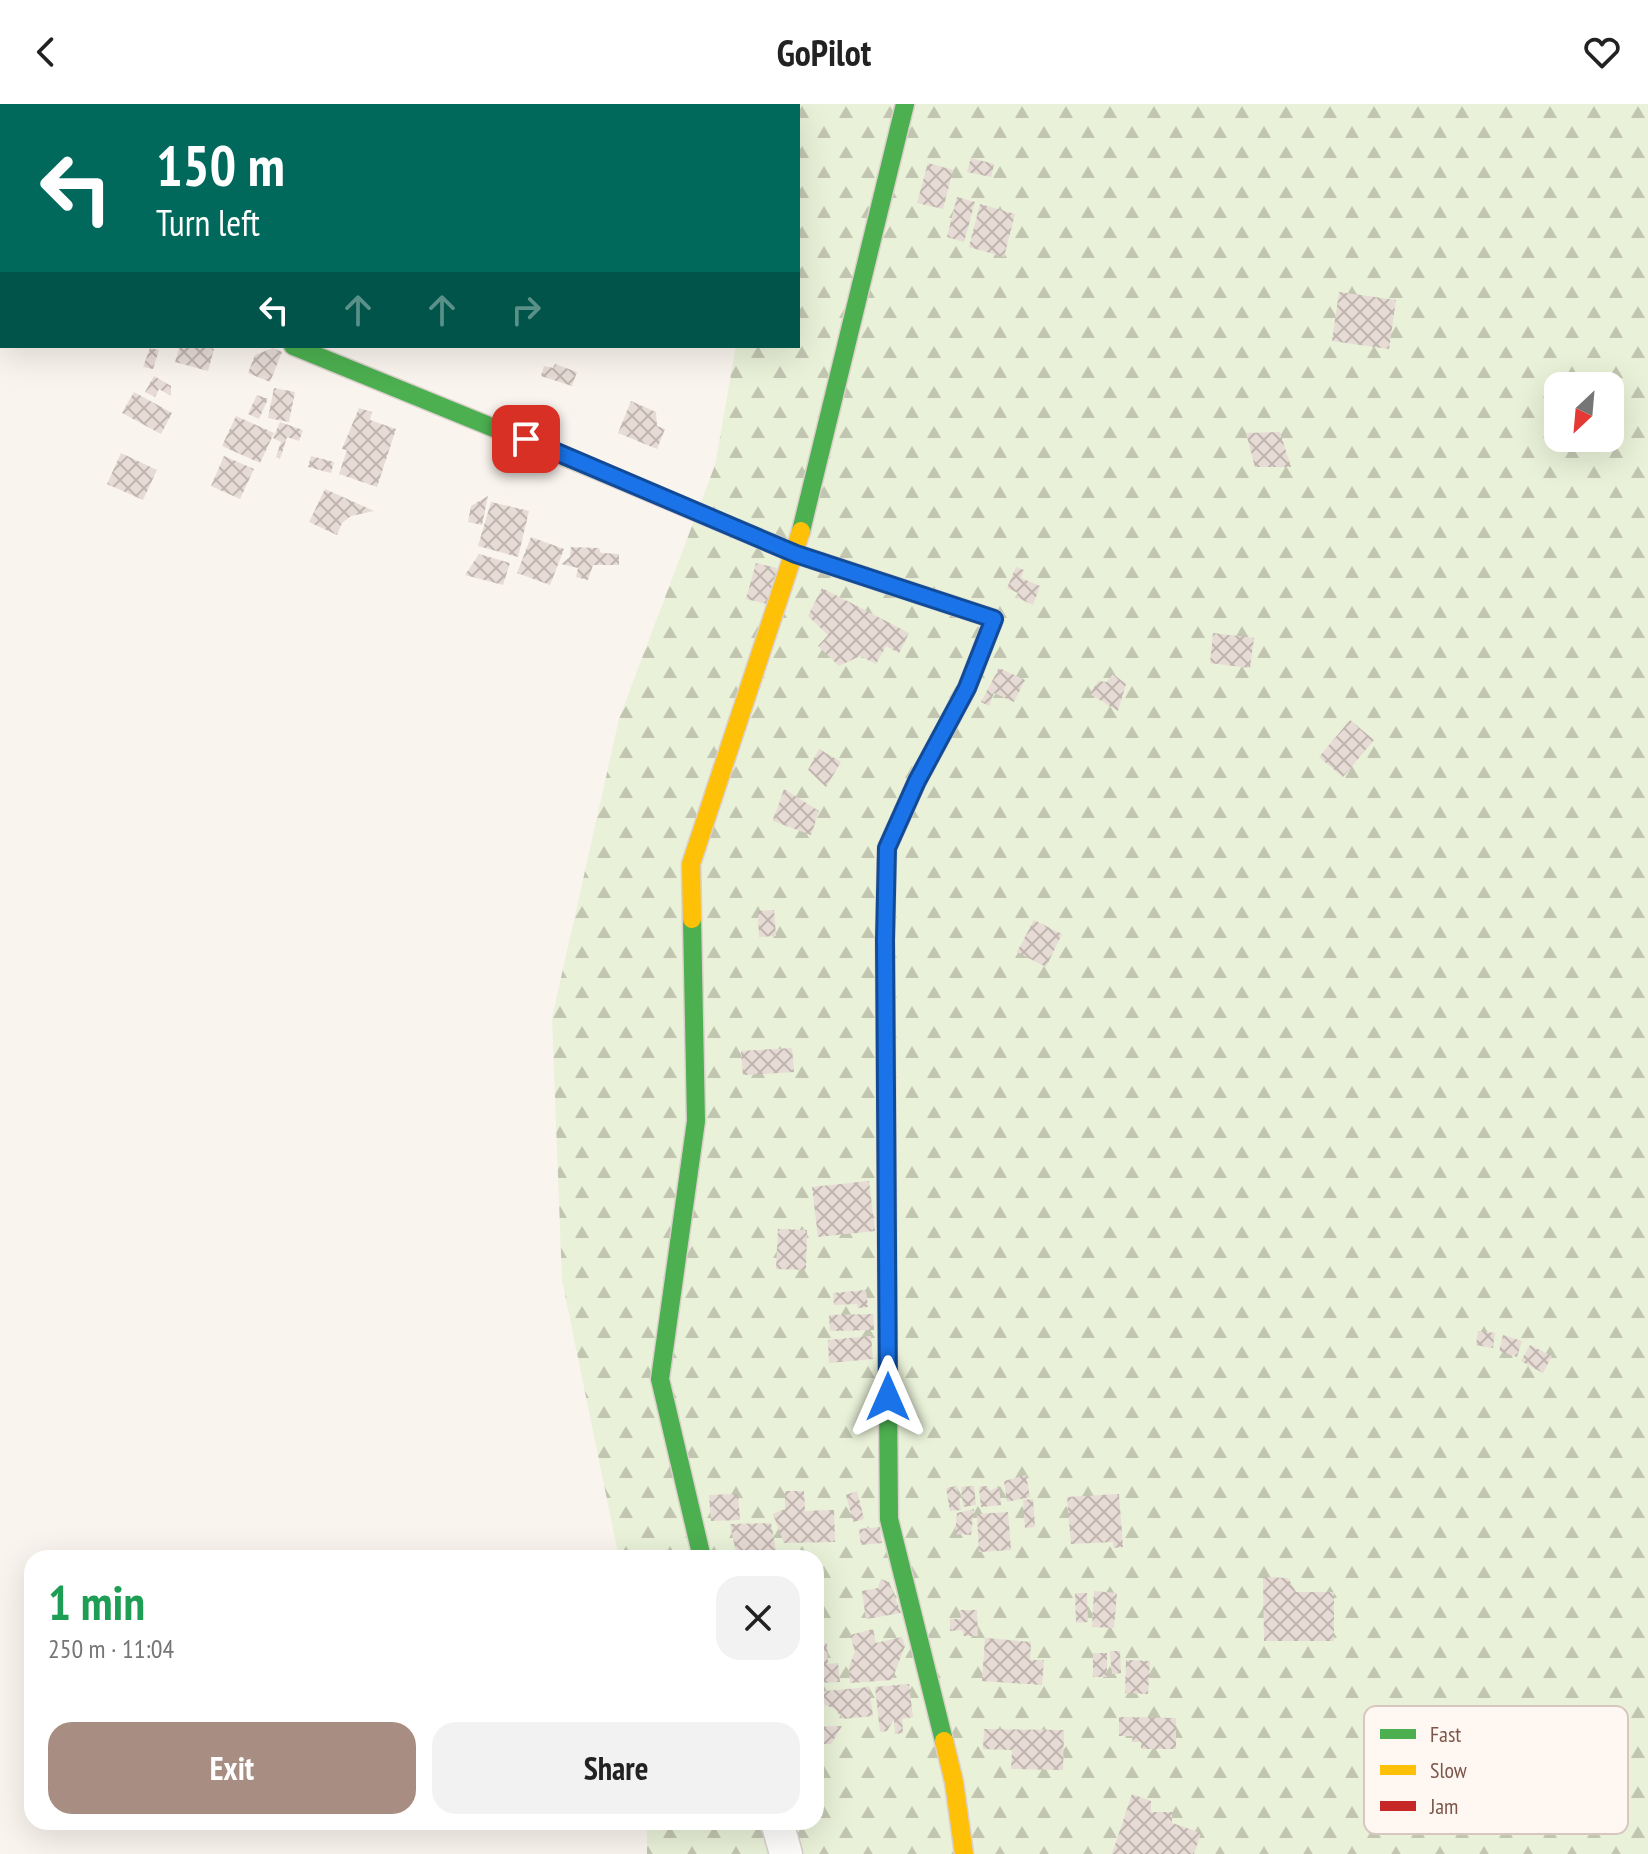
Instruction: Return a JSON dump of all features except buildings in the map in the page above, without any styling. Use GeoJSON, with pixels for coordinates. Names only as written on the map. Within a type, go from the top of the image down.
{"type":"FeatureCollection","features":[{"type":"Feature","properties":{"kind":"street"},"geometry":{"type":"LineString","coordinates":[[700,1550],[660,1379],[696,1121],[691,864],[796,554],[905,104]]}},
{"type":"Feature","properties":{"kind":"street"},"geometry":{"type":"LineString","coordinates":[[298,348],[499,428],[796,554],[994,619],[967,688],[917,781],[887,848],[889,1519],[954,1782],[964,1854]]}},
{"type":"Feature","properties":{"kind":"street"},"geometry":{"type":"LineString","coordinates":[[779,1830],[786,1854]]}},
{"type":"Feature","properties":{"kind":"green space"},"geometry":{"type":"Polygon","coordinates":[[[800,104],[1648,104],[1648,1854],[647,1854],[647,1830],[824,1830],[824,1550],[617,1550],[562,1280],[552,1018],[619,719],[715,465],[736,348],[800,348],[800,104]]]}},
{"type":"Feature","properties":{"kind":"traffic: fast"},"geometry":{"type":"LineString","coordinates":[[801,531],[905,104]]}},
{"type":"Feature","properties":{"kind":"traffic: fast"},"geometry":{"type":"LineString","coordinates":[[298,348],[602,472]]}},
{"type":"Feature","properties":{"kind":"traffic: fast"},"geometry":{"type":"LineString","coordinates":[[692,919],[696,1121],[660,1379],[700,1550]]}},
{"type":"Feature","properties":{"kind":"traffic: fast"},"geometry":{"type":"LineString","coordinates":[[888,1396],[889,1519],[944,1741]]}},
{"type":"Feature","properties":{"kind":"traffic: slow"},"geometry":{"type":"LineString","coordinates":[[692,919],[691,864],[801,531]]}},
{"type":"Feature","properties":{"kind":"traffic: slow"},"geometry":{"type":"LineString","coordinates":[[888,1396],[887,848],[917,781],[951,718]]}},
{"type":"Feature","properties":{"kind":"traffic: slow"},"geometry":{"type":"LineString","coordinates":[[944,1741],[954,1782],[964,1854]]}},
{"type":"Feature","properties":{"kind":"traffic: jam"},"geometry":{"type":"LineString","coordinates":[[602,472],[796,554],[994,619],[967,688],[951,718]]}},
{"type":"Feature","properties":{"kind":"route"},"geometry":{"type":"LineString","coordinates":[[526,439],[796,554],[994,619],[967,688],[917,781],[887,848],[888,1397]]}}]}
